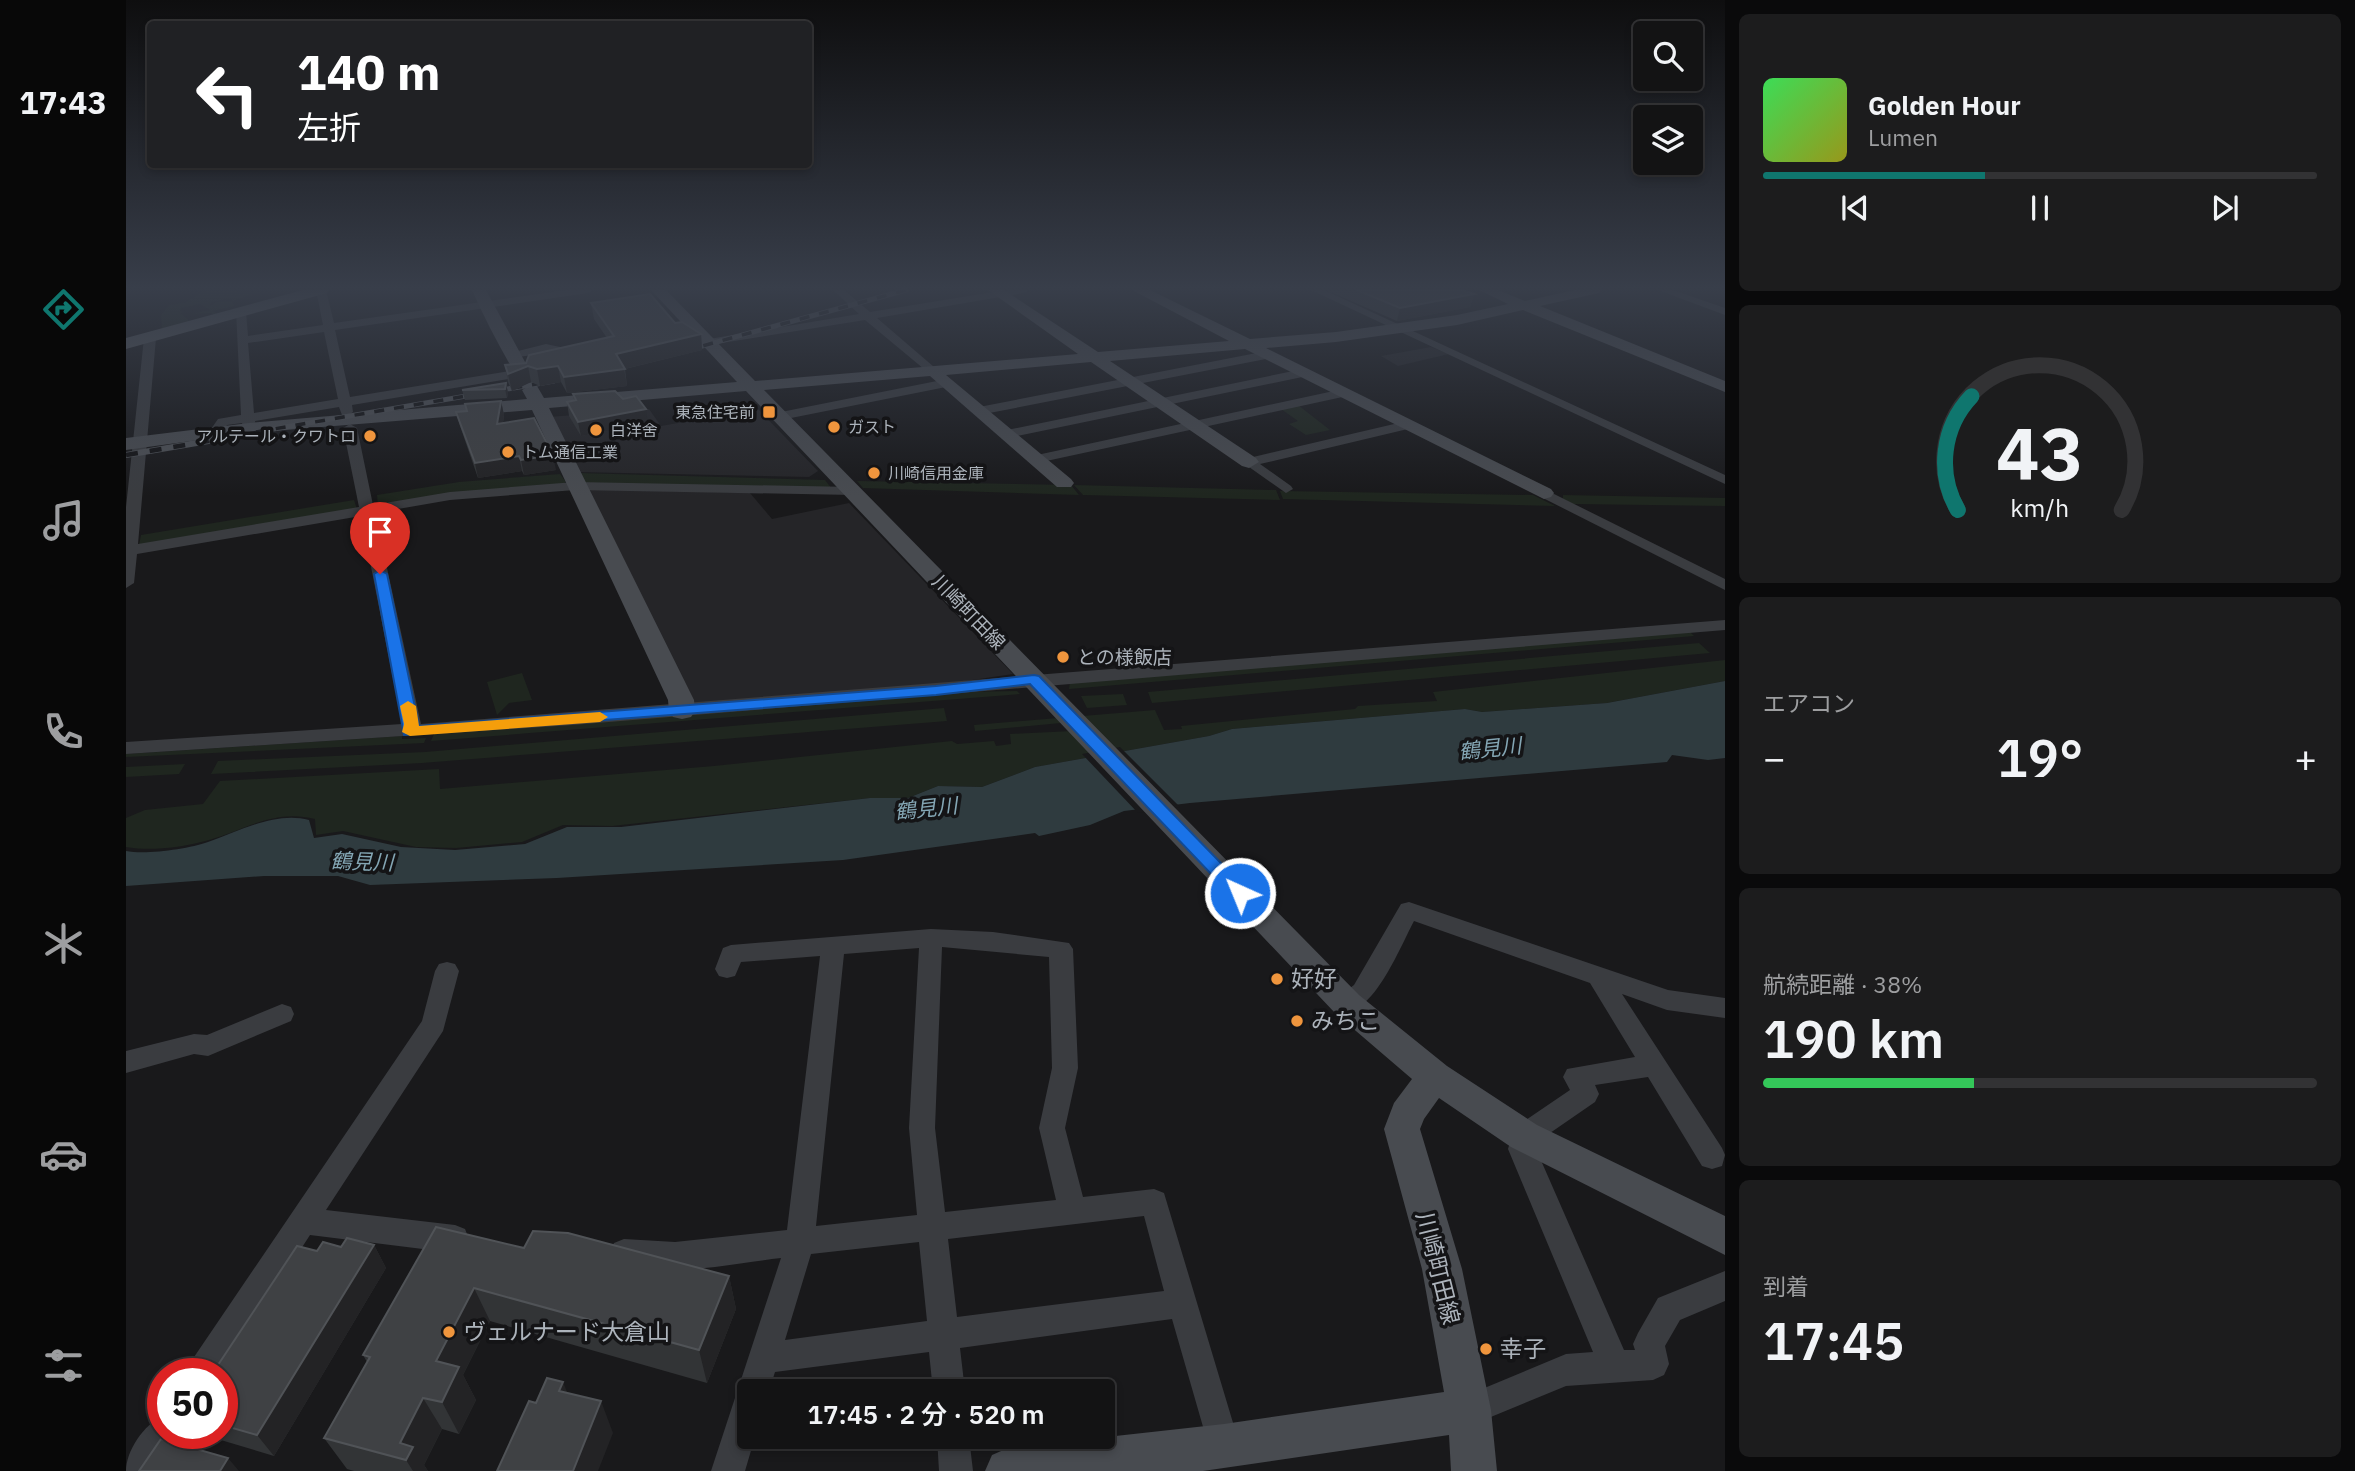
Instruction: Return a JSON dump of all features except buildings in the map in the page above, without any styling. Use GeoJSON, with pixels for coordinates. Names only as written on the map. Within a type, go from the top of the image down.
{"type":"FeatureCollection","features":[{"type":"Feature","properties":{"kind":"street"},"geometry":{"type":"LineString","coordinates":[[126,583],[133,451],[147,359]]}},
{"type":"Feature","properties":{"kind":"street"},"geometry":{"type":"LineString","coordinates":[[244,359],[248,423]]}},
{"type":"Feature","properties":{"kind":"street"},"geometry":{"type":"LineString","coordinates":[[336,359],[412,724],[410,732]]}},
{"type":"Feature","properties":{"kind":"street"},"geometry":{"type":"LineString","coordinates":[[514,359],[681,700],[682,710]]}},
{"type":"Feature","properties":{"kind":"street","name":"川崎町田線"},"geometry":{"type":"LineString","coordinates":[[725,359],[1347,1004],[1435,1077],[1524,1136],[1725,1236]]}},
{"type":"Feature","properties":{"kind":"street"},"geometry":{"type":"LineString","coordinates":[[918,359],[1064,482]]}},
{"type":"Feature","properties":{"kind":"street"},"geometry":{"type":"LineString","coordinates":[[133,451],[345,402],[527,383],[755,389],[938,376],[1090,359]]}},
{"type":"Feature","properties":{"kind":"street"},"geometry":{"type":"LineString","coordinates":[[1097,359],[1286,489]]}},
{"type":"Feature","properties":{"kind":"street"},"geometry":{"type":"LineString","coordinates":[[979,411],[1248,359]]}},
{"type":"Feature","properties":{"kind":"street"},"geometry":{"type":"LineString","coordinates":[[1274,359],[1725,585]]}},
{"type":"Feature","properties":{"kind":"street"},"geometry":{"type":"LineString","coordinates":[[1464,359],[1725,480]]}},
{"type":"Feature","properties":{"kind":"street"},"geometry":{"type":"LineString","coordinates":[[1655,359],[1725,387]]}},
{"type":"Feature","properties":{"kind":"street"},"geometry":{"type":"LineString","coordinates":[[1007,434],[1303,373]]}},
{"type":"Feature","properties":{"kind":"street"},"geometry":{"type":"LineString","coordinates":[[781,416],[938,376]]}},
{"type":"Feature","properties":{"kind":"street"},"geometry":{"type":"LineString","coordinates":[[133,451],[349,425],[527,383]]}},
{"type":"Feature","properties":{"kind":"street"},"geometry":{"type":"LineString","coordinates":[[1037,459],[1343,393]]}},
{"type":"Feature","properties":{"kind":"street"},"geometry":{"type":"LineString","coordinates":[[248,423],[349,425]]}},
{"type":"Feature","properties":{"kind":"street"},"geometry":{"type":"LineString","coordinates":[[1249,462],[1407,425]]}},
{"type":"Feature","properties":{"kind":"street"},"geometry":{"type":"LineString","coordinates":[[128,550],[450,496],[575,486],[854,491]]}},
{"type":"Feature","properties":{"kind":"street"},"geometry":{"type":"LineString","coordinates":[[126,748],[410,732],[936,690],[1034,679],[1143,673],[1725,625]]}},
{"type":"Feature","properties":{"kind":"street"},"geometry":{"type":"LineString","coordinates":[[1347,1004],[1363,992],[1409,910],[1667,1000],[1725,1008]]}},
{"type":"Feature","properties":{"kind":"street"},"geometry":{"type":"LineString","coordinates":[[931,938],[922,1128],[947,1379]]}},
{"type":"Feature","properties":{"kind":"street"},"geometry":{"type":"LineString","coordinates":[[727,969],[731,954],[931,938],[993,941],[1061,949],[1065,1068],[1052,1128],[1073,1212]]}},
{"type":"Feature","properties":{"kind":"street"},"geometry":{"type":"LineString","coordinates":[[757,1379],[800,1244],[833,944]]}},
{"type":"Feature","properties":{"kind":"street"},"geometry":{"type":"LineString","coordinates":[[212,1358],[434,1024],[447,971]]}},
{"type":"Feature","properties":{"kind":"street"},"geometry":{"type":"LineString","coordinates":[[1598,976],[1713,1157]]}},
{"type":"Feature","properties":{"kind":"street"},"geometry":{"type":"LineString","coordinates":[[126,1062],[194,1044],[208,1045],[282,1014]]}},
{"type":"Feature","properties":{"kind":"street"},"geometry":{"type":"LineString","coordinates":[[1615,1367],[1522,1149],[1524,1136],[1586,1094],[1576,1077],[1655,1065]]}},
{"type":"Feature","properties":{"kind":"street","name":"川崎町田線"},"geometry":{"type":"LineString","coordinates":[[1435,1077],[1414,1103],[1404,1119],[1402,1129],[1442,1269],[1469,1410],[1474,1471]]}},
{"type":"Feature","properties":{"kind":"street"},"geometry":{"type":"LineString","coordinates":[[596,1252],[675,1256],[1154,1202],[1224,1446]]}},
{"type":"Feature","properties":{"kind":"street"},"geometry":{"type":"LineString","coordinates":[[303,1221],[475,1242]]}},
{"type":"Feature","properties":{"kind":"street"},"geometry":{"type":"LineString","coordinates":[[1008,1471],[1171,1462],[1224,1446],[1469,1410],[1566,1370],[1653,1364],[1649,1344],[1669,1309],[1725,1286]]}},
{"type":"Feature","properties":{"kind":"street"},"geometry":{"type":"LineString","coordinates":[[764,1358],[1184,1303]]}},
{"type":"Feature","properties":{"kind":"street"},"geometry":{"type":"LineString","coordinates":[[728,1471],[737,1443]]}},
{"type":"Feature","properties":{"kind":"street"},"geometry":{"type":"LineString","coordinates":[[137,1471],[152,1449]]}},
{"type":"Feature","properties":{"kind":"street"},"geometry":{"type":"LineString","coordinates":[[954,1449],[957,1471]]}},
{"type":"Feature","properties":{"kind":"shaded area"},"geometry":{"type":"Polygon","coordinates":[[[1385,359],[1429,359],[1398,366],[1385,359]]]}},
{"type":"Feature","properties":{"kind":"shaded area"},"geometry":{"type":"Polygon","coordinates":[[[1298,405],[1330,430],[1306,435],[1289,424],[1298,421],[1281,409],[1298,405]]]}},
{"type":"Feature","properties":{"kind":"shaded area"},"geometry":{"type":"Polygon","coordinates":[[[649,409],[661,426],[758,409],[818,471],[809,477],[575,472],[549,417],[649,409]]]}},
{"type":"Feature","properties":{"kind":"shaded area"},"geometry":{"type":"Polygon","coordinates":[[[579,473],[825,480],[832,489],[583,484],[579,473]]]}},
{"type":"Feature","properties":{"kind":"shaded area"},"geometry":{"type":"Polygon","coordinates":[[[560,474],[566,482],[559,486],[378,506],[377,495],[459,482],[560,474]]]}},
{"type":"Feature","properties":{"kind":"shaded area"},"geometry":{"type":"Polygon","coordinates":[[[857,481],[1071,485],[1079,495],[863,488],[857,481]]]}},
{"type":"Feature","properties":{"kind":"shaded area"},"geometry":{"type":"Polygon","coordinates":[[[1074,485],[1276,490],[1280,500],[1083,495],[1074,485]]]}},
{"type":"Feature","properties":{"kind":"shaded area"},"geometry":{"type":"Polygon","coordinates":[[[584,489],[750,493],[772,519],[849,503],[1013,674],[959,682],[693,705],[584,489]]]}},
{"type":"Feature","properties":{"kind":"shaded area"},"geometry":{"type":"Polygon","coordinates":[[[1280,491],[1533,495],[1555,506],[1283,499],[1280,491]]]}},
{"type":"Feature","properties":{"kind":"shaded area"},"geometry":{"type":"Polygon","coordinates":[[[1563,495],[1725,498],[1725,506],[1573,504],[1563,499],[1563,495]]]}},
{"type":"Feature","properties":{"kind":"shaded area"},"geometry":{"type":"Polygon","coordinates":[[[354,500],[357,509],[139,545],[141,535],[354,500]]]}},
{"type":"Feature","properties":{"kind":"shaded area"},"geometry":{"type":"Polygon","coordinates":[[[1690,632],[1694,636],[1069,689],[1070,682],[1690,632]]]}},
{"type":"Feature","properties":{"kind":"shaded area"},"geometry":{"type":"Polygon","coordinates":[[[1699,643],[1710,653],[1152,703],[1148,692],[1699,643]]]}},
{"type":"Feature","properties":{"kind":"shaded area"},"geometry":{"type":"Polygon","coordinates":[[[1725,660],[1725,681],[1607,703],[1482,712],[1465,709],[1232,729],[1209,736],[1035,767],[982,787],[938,786],[908,798],[870,798],[612,826],[563,825],[522,842],[456,848],[416,847],[343,831],[316,835],[315,819],[299,816],[270,819],[216,838],[183,846],[154,849],[126,847],[126,818],[145,810],[203,804],[220,781],[439,769],[440,789],[714,766],[952,741],[957,744],[994,741],[996,746],[1011,744],[1010,734],[1093,730],[1082,721],[975,731],[974,725],[1155,710],[1164,730],[1182,729],[1181,726],[1355,709],[1358,706],[1437,701],[1433,692],[1725,660]]]}},
{"type":"Feature","properties":{"kind":"shaded area"},"geometry":{"type":"Polygon","coordinates":[[[522,673],[532,700],[509,703],[497,715],[487,682],[522,673]]]}},
{"type":"Feature","properties":{"kind":"shaded area"},"geometry":{"type":"Polygon","coordinates":[[[1017,691],[1020,694],[431,741],[434,734],[956,692],[1017,691]]]}},
{"type":"Feature","properties":{"kind":"shaded area"},"geometry":{"type":"Polygon","coordinates":[[[1123,694],[1127,705],[1087,708],[1081,696],[1123,694]]]}},
{"type":"Feature","properties":{"kind":"shaded area"},"geometry":{"type":"Polygon","coordinates":[[[944,708],[947,721],[422,763],[211,774],[218,761],[425,752],[944,708]]]}},
{"type":"Feature","properties":{"kind":"shaded area"},"geometry":{"type":"Polygon","coordinates":[[[402,736],[402,739],[426,738],[424,743],[126,757],[126,754],[402,736]]]}},
{"type":"Feature","properties":{"kind":"shaded area"},"geometry":{"type":"Polygon","coordinates":[[[185,764],[179,774],[126,777],[126,767],[185,764]]]}},
{"type":"Feature","properties":{"kind":"water","name":"鶴見川"},"geometry":{"type":"Polygon","coordinates":[[[1725,681],[1725,758],[1708,760],[1672,755],[1667,762],[1190,803],[1124,811],[1090,825],[1039,836],[1035,833],[843,860],[557,878],[370,885],[338,876],[264,876],[126,886],[126,851],[155,852],[190,847],[284,818],[309,820],[314,838],[342,834],[401,847],[455,850],[525,844],[567,827],[621,827],[870,798],[908,798],[938,786],[982,787],[1035,767],[1209,736],[1232,729],[1465,709],[1482,712],[1607,703],[1725,681]]]}},
{"type":"Feature","properties":{"kind":"pier"},"geometry":{"type":"Polygon","coordinates":[[[1120,747],[1180,807],[1138,813],[1082,754],[1120,747]]]}},
{"type":"Feature","properties":{"kind":"railway"},"geometry":{"type":"LineString","coordinates":[[256,432],[554,381]]}},
{"type":"Feature","properties":{"kind":"railway"},"geometry":{"type":"LineString","coordinates":[[126,455],[267,431]]}},
{"type":"Feature","properties":{"kind":"slow traffic"},"geometry":{"type":"LineString","coordinates":[[408,706],[412,724],[410,732],[600,717]]}},
{"type":"Feature","properties":{"kind":"place","name":"東急住宅前"},"geometry":{"type":"Point","coordinates":[769,412]}},
{"type":"Feature","properties":{"kind":"place","name":"ガスト"},"geometry":{"type":"Point","coordinates":[834,427]}},
{"type":"Feature","properties":{"kind":"place","name":"白洋舍"},"geometry":{"type":"Point","coordinates":[596,430]}},
{"type":"Feature","properties":{"kind":"place","name":"アルテール・クワトロ"},"geometry":{"type":"Point","coordinates":[370,436]}},
{"type":"Feature","properties":{"kind":"place","name":"トム通信工業"},"geometry":{"type":"Point","coordinates":[508,452]}},
{"type":"Feature","properties":{"kind":"place","name":"川崎信用金庫"},"geometry":{"type":"Point","coordinates":[874,473]}},
{"type":"Feature","properties":{"kind":"place","name":"との様飯店"},"geometry":{"type":"Point","coordinates":[1063,657]}},
{"type":"Feature","properties":{"kind":"place","name":"好好"},"geometry":{"type":"Point","coordinates":[1277,979]}},
{"type":"Feature","properties":{"kind":"place","name":"みちこ"},"geometry":{"type":"Point","coordinates":[1297,1021]}},
{"type":"Feature","properties":{"kind":"place","name":"ヴェルナード大倉山"},"geometry":{"type":"Point","coordinates":[449,1332]}},
{"type":"Feature","properties":{"kind":"place","name":"幸子"},"geometry":{"type":"Point","coordinates":[1486,1349]}},
{"type":"Feature","properties":{"kind":"route"},"geometry":{"type":"LineString","coordinates":[[380,574],[412,724],[410,732],[936,690],[1034,679],[1240,893]]}}]}
